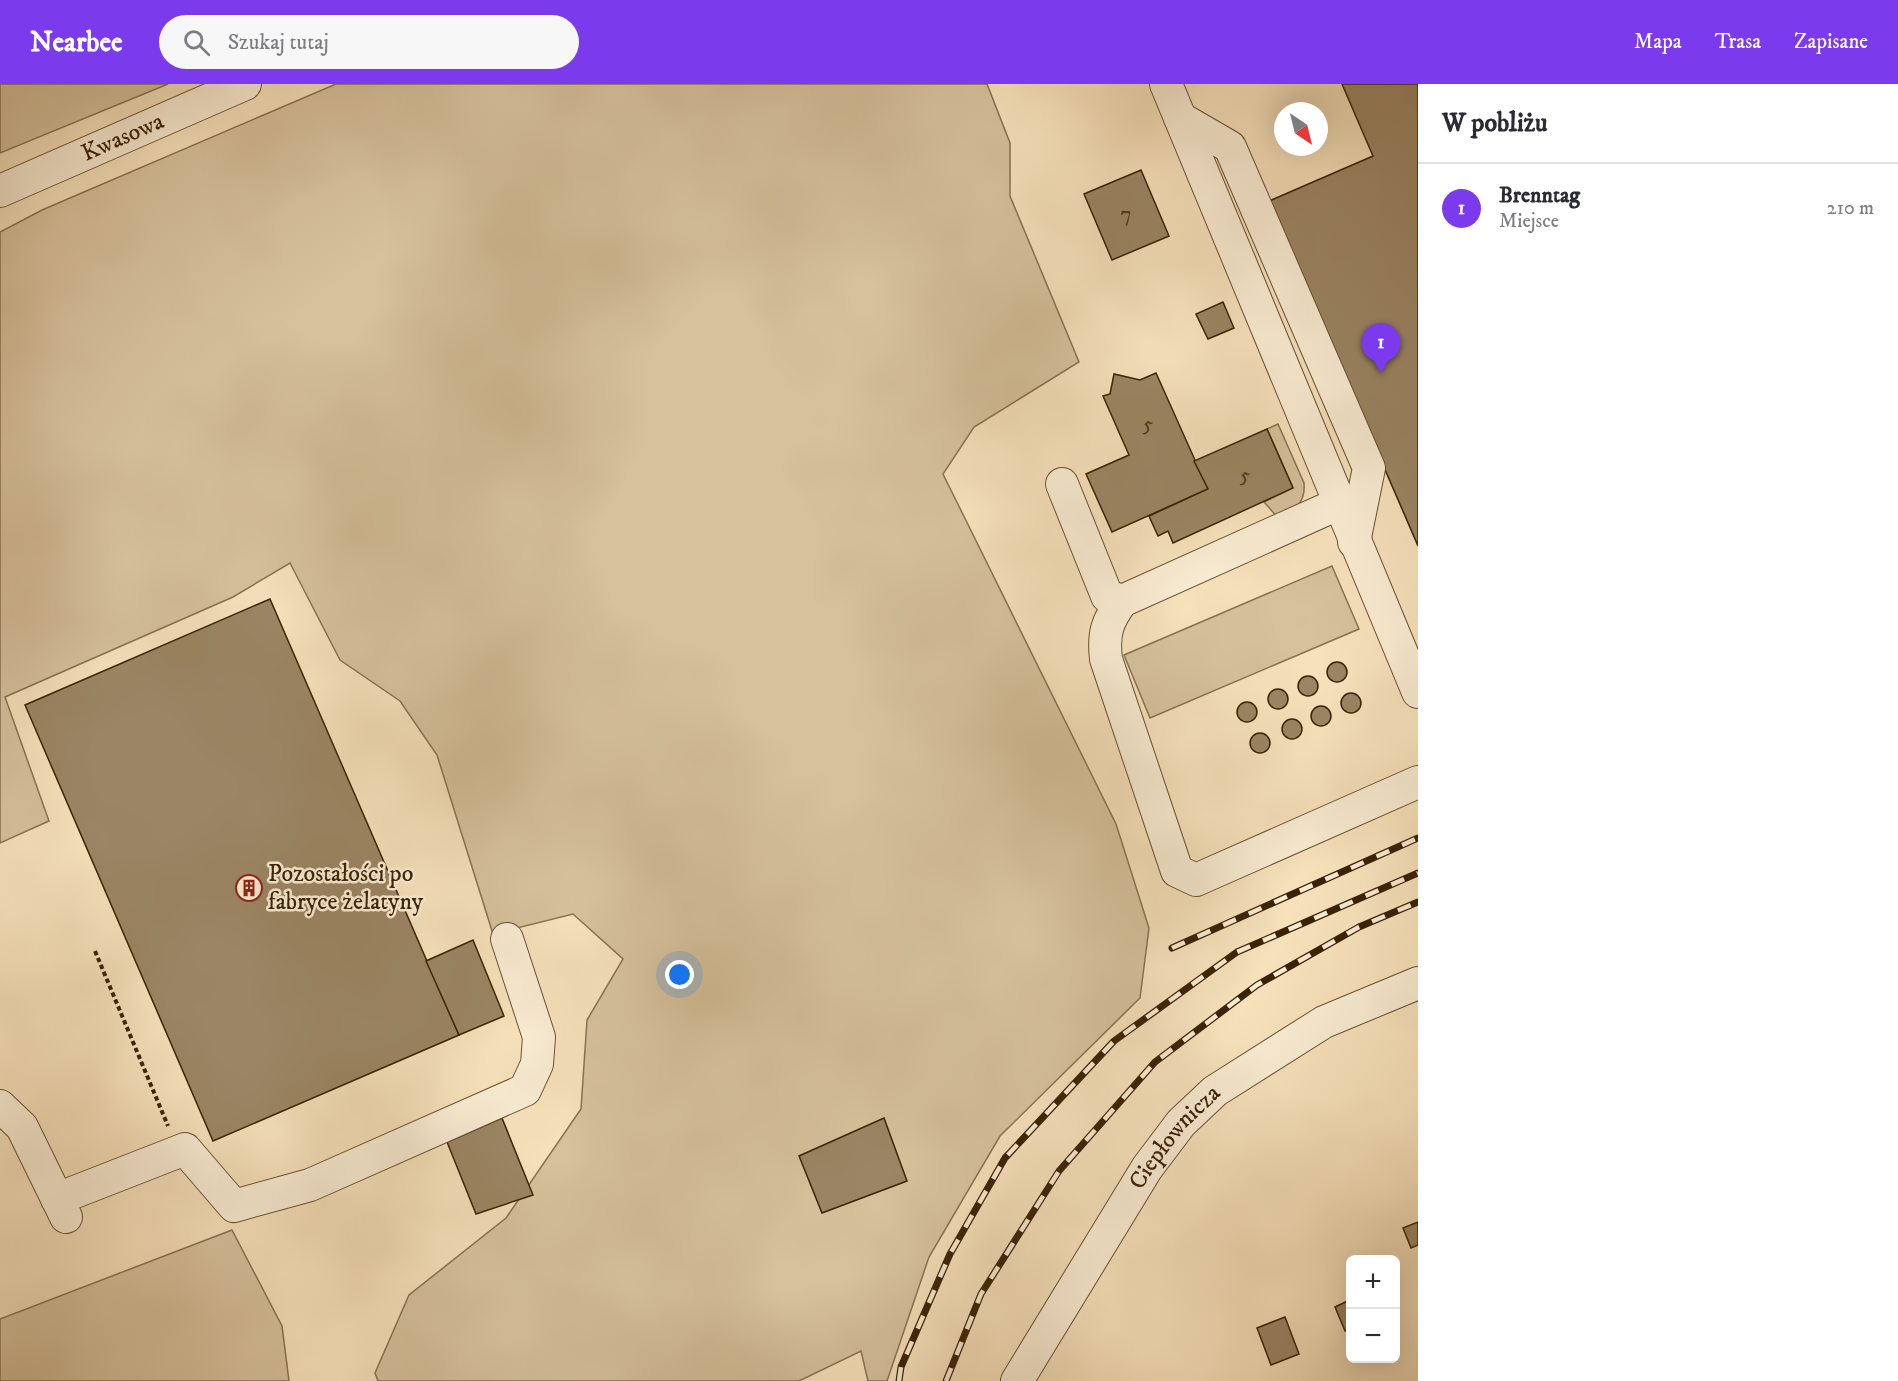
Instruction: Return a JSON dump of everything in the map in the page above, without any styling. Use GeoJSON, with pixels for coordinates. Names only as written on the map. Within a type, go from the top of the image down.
{"type":"FeatureCollection","features":[{"type":"Feature","properties":{"kind":"street","name":"Kwasowa"},"geometry":{"type":"LineString","coordinates":[[1,187],[245,84]]}},
{"type":"Feature","properties":{"kind":"street"},"geometry":{"type":"LineString","coordinates":[[1166,84],[1338,504],[1418,692]]}},
{"type":"Feature","properties":{"kind":"street"},"geometry":{"type":"LineString","coordinates":[[1180,118],[1230,147],[1369,468],[1354,542]]}},
{"type":"Feature","properties":{"kind":"street"},"geometry":{"type":"LineString","coordinates":[[1062,484],[1107,596],[1122,602]]}},
{"type":"Feature","properties":{"kind":"street"},"geometry":{"type":"LineString","coordinates":[[1338,504],[1122,602],[1109,617],[1103,638],[1106,659],[1177,871],[1196,880],[1418,783]]}},
{"type":"Feature","properties":{"kind":"street"},"geometry":{"type":"LineString","coordinates":[[0,1106],[22,1127],[62,1208],[185,1149],[234,1206],[310,1185],[525,1090],[537,1064],[539,1038],[507,939]]}},
{"type":"Feature","properties":{"kind":"street","name":"Ciepłownicza"},"geometry":{"type":"LineString","coordinates":[[1017,1381],[1147,1168],[1181,1123],[1215,1091],[1324,1022],[1418,983]]}},
{"type":"Feature","properties":{"kind":"path"},"geometry":{"type":"LineString","coordinates":[[95,951],[178,1151]]}},
{"type":"Feature","properties":{"kind":"shaded area"},"geometry":{"type":"Polygon","coordinates":[[[0,84],[168,84],[0,153],[0,84]]]}},
{"type":"Feature","properties":{"kind":"shaded area"},"geometry":{"type":"Polygon","coordinates":[[[336,84],[987,84],[1010,143],[1010,196],[1079,362],[974,427],[943,474],[1116,824],[1149,928],[1140,998],[1000,1136],[929,1257],[887,1381],[868,1381],[861,1351],[799,1381],[378,1381],[375,1373],[409,1295],[506,1218],[581,1109],[587,1020],[623,959],[573,914],[493,934],[437,755],[400,701],[340,660],[290,563],[233,597],[5,697],[49,821],[0,843],[0,232],[42,210],[336,84]]]}},
{"type":"Feature","properties":{"kind":"shaded area"},"geometry":{"type":"Polygon","coordinates":[[[1278,424],[1304,483],[1301,501],[1280,520],[1264,502],[1293,488],[1267,429],[1278,424]]]}},
{"type":"Feature","properties":{"kind":"shaded area"},"geometry":{"type":"Polygon","coordinates":[[[1332,566],[1359,629],[1150,718],[1124,655],[1332,566]]]}},
{"type":"Feature","properties":{"kind":"shaded area"},"geometry":{"type":"Polygon","coordinates":[[[232,1230],[282,1326],[289,1381],[0,1381],[0,1319],[232,1230]]]}},
{"type":"Feature","properties":{"kind":"building"},"geometry":{"type":"Polygon","coordinates":[[[1342,84],[1418,84],[1418,546],[1269,201],[1373,156],[1342,84]]]}},
{"type":"Feature","properties":{"kind":"building"},"geometry":{"type":"Polygon","coordinates":[[[1141,170],[1169,236],[1112,260],[1084,194],[1141,170]]]}},
{"type":"Feature","properties":{"kind":"building"},"geometry":{"type":"Polygon","coordinates":[[[1223,302],[1234,328],[1208,339],[1196,314],[1223,302]]]}},
{"type":"Feature","properties":{"kind":"building"},"geometry":{"type":"Polygon","coordinates":[[[1156,373],[1208,489],[1112,532],[1086,474],[1129,455],[1103,396],[1110,394],[1114,374],[1140,380],[1156,373]]]}},
{"type":"Feature","properties":{"kind":"building"},"geometry":{"type":"Polygon","coordinates":[[[1267,429],[1293,488],[1173,543],[1168,531],[1158,536],[1149,516],[1208,489],[1194,461],[1267,429]]]}},
{"type":"Feature","properties":{"kind":"building","name":"Pozostałości po fabryce żelatyny"},"geometry":{"type":"Polygon","coordinates":[[[270,599],[459,1035],[213,1141],[25,705],[270,599]]]}},
{"type":"Feature","properties":{"kind":"building"},"geometry":{"type":"Polygon","coordinates":[[[1337,662],[1344,665],[1347,672],[1344,679],[1337,682],[1330,679],[1327,672],[1330,665],[1337,662]]]}},
{"type":"Feature","properties":{"kind":"building"},"geometry":{"type":"Polygon","coordinates":[[[1308,676],[1315,679],[1318,686],[1315,693],[1308,696],[1301,693],[1298,686],[1301,679],[1308,676]]]}},
{"type":"Feature","properties":{"kind":"building"},"geometry":{"type":"Polygon","coordinates":[[[1278,689],[1285,692],[1288,699],[1285,706],[1278,709],[1271,706],[1268,699],[1271,692],[1278,689]]]}},
{"type":"Feature","properties":{"kind":"building"},"geometry":{"type":"Polygon","coordinates":[[[1351,693],[1358,696],[1361,703],[1358,710],[1351,713],[1344,710],[1341,703],[1344,696],[1351,693]]]}},
{"type":"Feature","properties":{"kind":"building"},"geometry":{"type":"Polygon","coordinates":[[[1247,702],[1254,705],[1257,712],[1254,719],[1247,722],[1240,719],[1237,712],[1240,705],[1247,702]]]}},
{"type":"Feature","properties":{"kind":"building"},"geometry":{"type":"Polygon","coordinates":[[[1321,706],[1328,709],[1331,716],[1328,723],[1321,726],[1314,723],[1311,716],[1314,709],[1321,706]]]}},
{"type":"Feature","properties":{"kind":"building"},"geometry":{"type":"Polygon","coordinates":[[[1292,719],[1299,722],[1302,729],[1299,736],[1292,739],[1285,736],[1282,729],[1285,722],[1292,719]]]}},
{"type":"Feature","properties":{"kind":"building"},"geometry":{"type":"Polygon","coordinates":[[[1260,733],[1267,736],[1270,743],[1267,750],[1260,753],[1253,750],[1250,743],[1253,736],[1260,733]]]}},
{"type":"Feature","properties":{"kind":"building"},"geometry":{"type":"Polygon","coordinates":[[[473,940],[504,1016],[459,1035],[426,961],[473,940]]]}},
{"type":"Feature","properties":{"kind":"building"},"geometry":{"type":"Polygon","coordinates":[[[502,1118],[533,1195],[476,1214],[447,1142],[502,1118]]]}},
{"type":"Feature","properties":{"kind":"building"},"geometry":{"type":"Polygon","coordinates":[[[884,1118],[907,1181],[822,1213],[799,1156],[884,1118]]]}},
{"type":"Feature","properties":{"kind":"building"},"geometry":{"type":"Polygon","coordinates":[[[1418,1222],[1418,1245],[1411,1248],[1403,1228],[1418,1222]]]}},
{"type":"Feature","properties":{"kind":"building"},"geometry":{"type":"Polygon","coordinates":[[[1346,1302],[1345,1331],[1335,1307],[1346,1302]]]}},
{"type":"Feature","properties":{"kind":"building"},"geometry":{"type":"Polygon","coordinates":[[[1285,1317],[1299,1354],[1271,1365],[1257,1328],[1285,1317]]]}},
{"type":"Feature","properties":{"kind":"railway"},"geometry":{"type":"LineString","coordinates":[[1172,948],[1418,838]]}},
{"type":"Feature","properties":{"kind":"railway"},"geometry":{"type":"LineString","coordinates":[[899,1381],[901,1367],[950,1254],[1005,1158],[1114,1041],[1237,952],[1418,873]]}},
{"type":"Feature","properties":{"kind":"railway"},"geometry":{"type":"LineString","coordinates":[[946,1381],[981,1294],[1059,1171],[1155,1062],[1257,985],[1359,927],[1418,902]]}},
{"type":"Feature","properties":{"kind":"place","name":"Brenntag"},"geometry":{"type":"Point","coordinates":[1381,373]}},
{"type":"Feature","properties":{"kind":"place","name":"Pozostałości po fabryce żelatyny"},"geometry":{"type":"Point","coordinates":[249,888]}}]}
